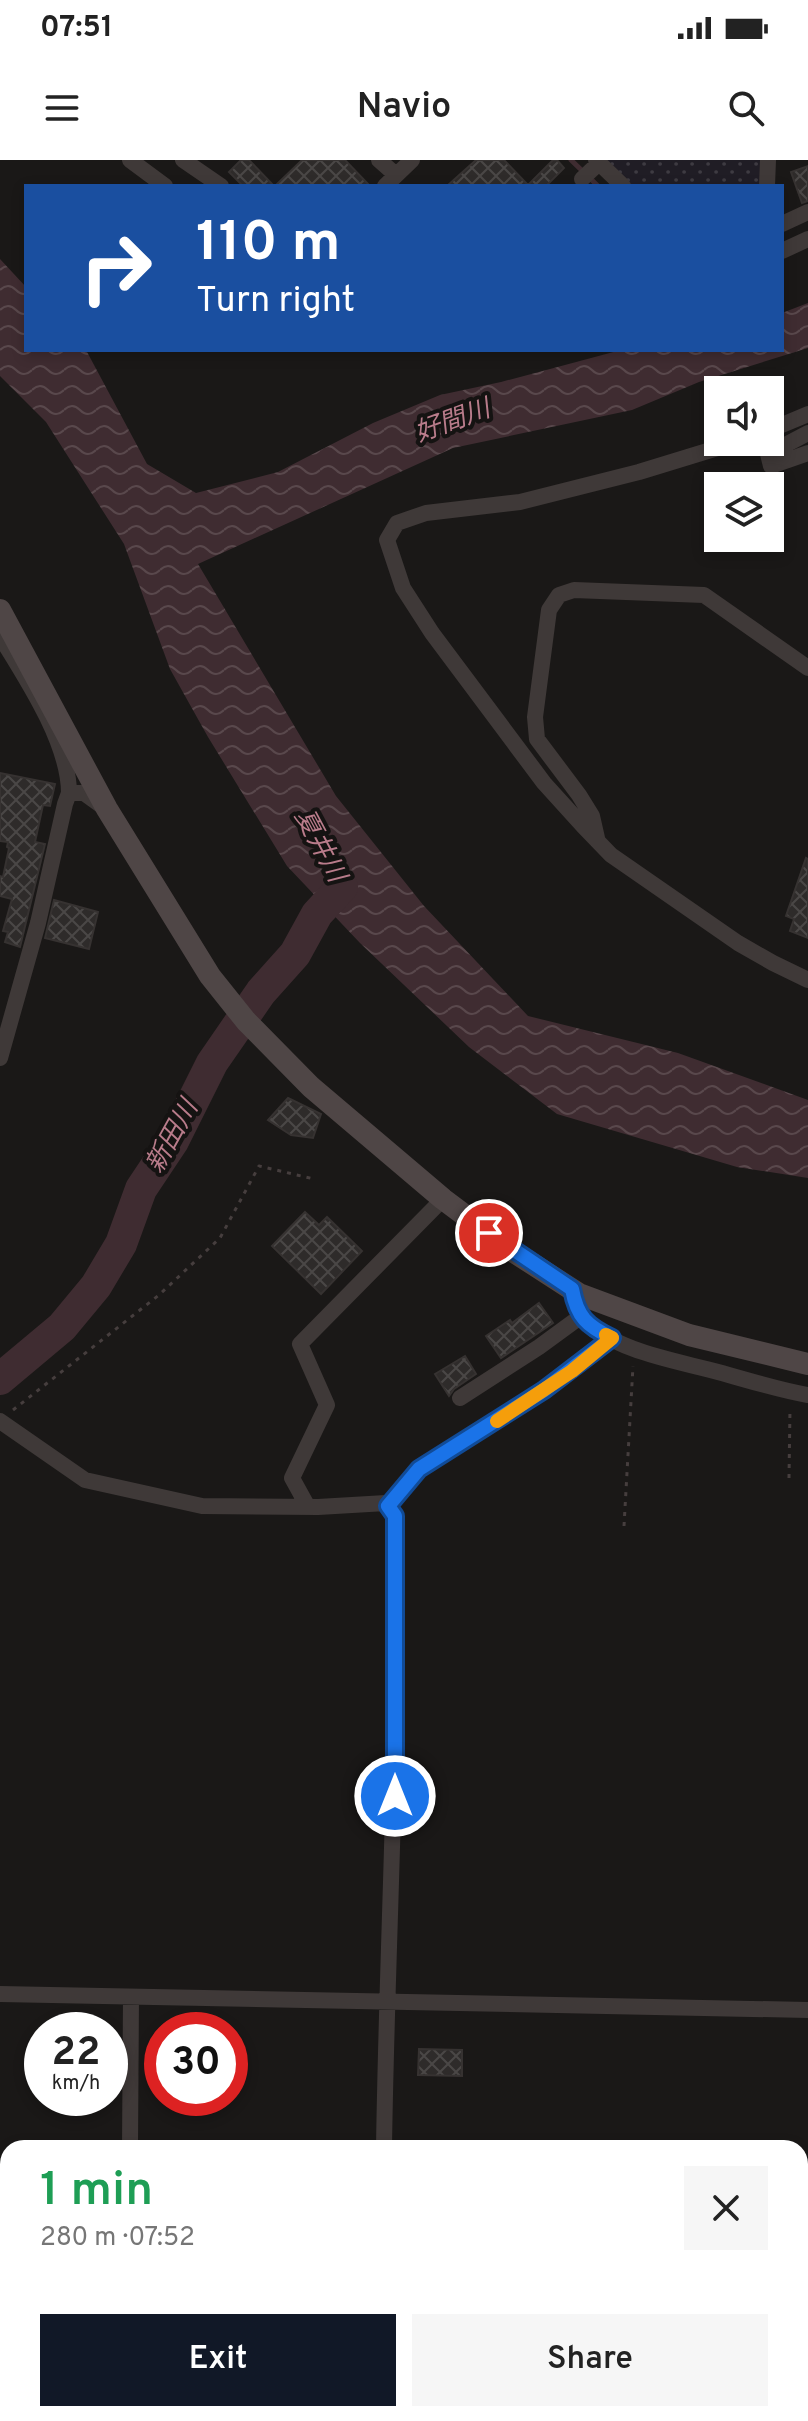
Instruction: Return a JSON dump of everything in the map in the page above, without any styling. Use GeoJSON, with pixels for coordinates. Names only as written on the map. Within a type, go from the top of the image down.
{"type":"FeatureCollection","features":[{"type":"Feature","properties":{"kind":"street"},"geometry":{"type":"LineString","coordinates":[[130,160],[162,184]]}},
{"type":"Feature","properties":{"kind":"street"},"geometry":{"type":"LineString","coordinates":[[379,160],[390,181],[412,160]]}},
{"type":"Feature","properties":{"kind":"street"},"geometry":{"type":"LineString","coordinates":[[767,184],[768,160]]}},
{"type":"Feature","properties":{"kind":"street"},"geometry":{"type":"LineString","coordinates":[[189,162],[218,184]]}},
{"type":"Feature","properties":{"kind":"street"},"geometry":{"type":"LineString","coordinates":[[582,179],[597,162],[614,183]]}},
{"type":"Feature","properties":{"kind":"street"},"geometry":{"type":"LineString","coordinates":[[784,223],[808,212]]}},
{"type":"Feature","properties":{"kind":"street"},"geometry":{"type":"LineString","coordinates":[[784,250],[808,239]]}},
{"type":"Feature","properties":{"kind":"street"},"geometry":{"type":"LineString","coordinates":[[784,424],[808,414]]}},
{"type":"Feature","properties":{"kind":"street"},"geometry":{"type":"LineString","coordinates":[[808,433],[768,454],[771,466],[808,453]]}},
{"type":"Feature","properties":{"kind":"street"},"geometry":{"type":"LineString","coordinates":[[704,452],[520,502],[426,513],[397,523],[387,540],[403,588],[432,633],[544,783],[611,855],[738,943],[808,980]]}},
{"type":"Feature","properties":{"kind":"street"},"geometry":{"type":"LineString","coordinates":[[598,840],[592,816],[537,739],[535,717],[549,610],[559,595],[574,590],[704,595],[808,668]]}},
{"type":"Feature","properties":{"kind":"street"},"geometry":{"type":"LineString","coordinates":[[0,610],[107,809],[210,976],[246,1021],[311,1087],[443,1199],[511,1250],[572,1289],[689,1335],[808,1364]]}},
{"type":"Feature","properties":{"kind":"street"},"geometry":{"type":"LineString","coordinates":[[0,636],[51,729],[65,762],[69,793],[38,923],[0,1058]]}},
{"type":"Feature","properties":{"kind":"street"},"geometry":{"type":"LineString","coordinates":[[69,793],[84,793],[107,809]]}},
{"type":"Feature","properties":{"kind":"street"},"geometry":{"type":"LineString","coordinates":[[308,1507],[292,1478],[327,1405],[300,1344],[443,1199]]}},
{"type":"Feature","properties":{"kind":"street"},"geometry":{"type":"LineString","coordinates":[[572,1289],[580,1317],[612,1338],[808,1395]]}},
{"type":"Feature","properties":{"kind":"street"},"geometry":{"type":"LineString","coordinates":[[460,1398],[580,1317]]}},
{"type":"Feature","properties":{"kind":"street"},"geometry":{"type":"LineString","coordinates":[[388,1506],[419,1469],[544,1390],[612,1338]]}},
{"type":"Feature","properties":{"kind":"street"},"geometry":{"type":"LineString","coordinates":[[5,1417],[85,1480],[202,1506],[308,1507],[386,1503],[395,1516],[396,1780],[386,2002],[384,2140]]}},
{"type":"Feature","properties":{"kind":"street"},"geometry":{"type":"LineString","coordinates":[[0,1994],[808,2010]]}},
{"type":"Feature","properties":{"kind":"street"},"geometry":{"type":"LineString","coordinates":[[130,2140],[131,1997]]}},
{"type":"Feature","properties":{"kind":"path"},"geometry":{"type":"LineString","coordinates":[[5,1417],[159,1295],[220,1238],[259,1166],[314,1179]]}},
{"type":"Feature","properties":{"kind":"path"},"geometry":{"type":"LineString","coordinates":[[624,1526],[633,1362],[631,1346]]}},
{"type":"Feature","properties":{"kind":"path"},"geometry":{"type":"LineString","coordinates":[[789,1478],[790,1392]]}},
{"type":"Feature","properties":{"kind":"green space"},"geometry":{"type":"Polygon","coordinates":[[[596,160],[768,160],[767,184],[621,184],[596,160]]]}},
{"type":"Feature","properties":{"kind":"water"},"geometry":{"type":"Polygon","coordinates":[[[0,259],[24,285],[24,352],[87,352],[147,464],[196,493],[278,472],[373,423],[440,395],[614,352],[784,352],[784,312],[808,303],[808,348],[718,376],[704,376],[704,380],[632,410],[453,448],[198,564],[336,796],[424,906],[528,1016],[678,1053],[808,1100],[808,1178],[737,1167],[557,1114],[469,1047],[360,943],[287,866],[208,737],[170,669],[124,544],[46,422],[0,376],[0,259]]]}},
{"type":"Feature","properties":{"kind":"building"},"geometry":{"type":"Polygon","coordinates":[[[241,160],[249,160],[272,184],[241,184],[229,172],[241,160]]]}},
{"type":"Feature","properties":{"kind":"building"},"geometry":{"type":"Polygon","coordinates":[[[302,160],[345,160],[368,184],[277,184],[302,160]]]}},
{"type":"Feature","properties":{"kind":"building"},"geometry":{"type":"Polygon","coordinates":[[[476,160],[504,160],[527,184],[449,184],[476,160]]]}},
{"type":"Feature","properties":{"kind":"building"},"geometry":{"type":"Polygon","coordinates":[[[553,160],[564,168],[548,184],[529,184],[553,160]]]}},
{"type":"Feature","properties":{"kind":"building"},"geometry":{"type":"Polygon","coordinates":[[[808,166],[808,201],[802,203],[791,172],[808,166]]]}},
{"type":"Feature","properties":{"kind":"building"},"geometry":{"type":"Polygon","coordinates":[[[0,773],[55,784],[50,806],[43,805],[35,842],[45,844],[20,947],[5,942],[8,932],[3,931],[12,899],[0,896],[0,876],[3,877],[9,848],[8,842],[0,841],[0,773]]]}},
{"type":"Feature","properties":{"kind":"building"},"geometry":{"type":"Polygon","coordinates":[[[806,858],[808,938],[790,931],[794,919],[786,916],[806,858]]]}},
{"type":"Feature","properties":{"kind":"building"},"geometry":{"type":"Polygon","coordinates":[[[54,900],[98,912],[89,949],[45,938],[54,900]]]}},
{"type":"Feature","properties":{"kind":"building"},"geometry":{"type":"Polygon","coordinates":[[[288,1098],[321,1114],[313,1138],[291,1135],[268,1120],[288,1098]]]}},
{"type":"Feature","properties":{"kind":"building"},"geometry":{"type":"Polygon","coordinates":[[[305,1212],[319,1225],[327,1217],[362,1251],[321,1294],[272,1246],[305,1212]]]}},
{"type":"Feature","properties":{"kind":"building"},"geometry":{"type":"Polygon","coordinates":[[[539,1303],[553,1323],[501,1358],[486,1336],[510,1320],[512,1323],[539,1303]]]}},
{"type":"Feature","properties":{"kind":"building"},"geometry":{"type":"Polygon","coordinates":[[[465,1356],[476,1374],[449,1396],[435,1374],[465,1356]]]}},
{"type":"Feature","properties":{"kind":"building"},"geometry":{"type":"Polygon","coordinates":[[[419,2049],[462,2050],[462,2076],[418,2075],[419,2049]]]}},
{"type":"Feature","properties":{"kind":"waterway"},"geometry":{"type":"LineString","coordinates":[[571,160],[596,184]]}},
{"type":"Feature","properties":{"kind":"waterway","name":"新田川"},"geometry":{"type":"LineString","coordinates":[[0,1379],[62,1327],[96,1286],[121,1244],[141,1189],[173,1141],[212,1063],[261,992],[295,954],[317,914],[342,887]]}},
{"type":"Feature","properties":{"kind":"slow traffic"},"geometry":{"type":"LineString","coordinates":[[497,1421],[572,1371],[612,1338],[606,1335]]}},
{"type":"Feature","properties":{"kind":"route"},"geometry":{"type":"LineString","coordinates":[[395,1796],[395,1516],[388,1506],[419,1469],[572,1371],[612,1338],[580,1317],[572,1289],[489,1233]]}},
{"type":"Feature","properties":{"kind":"water label","name":"好間川"},"geometry":{"type":"Point","coordinates":[452,420]}},
{"type":"Feature","properties":{"kind":"water label","name":"夏井川"},"geometry":{"type":"Point","coordinates":[321,845]}}]}
